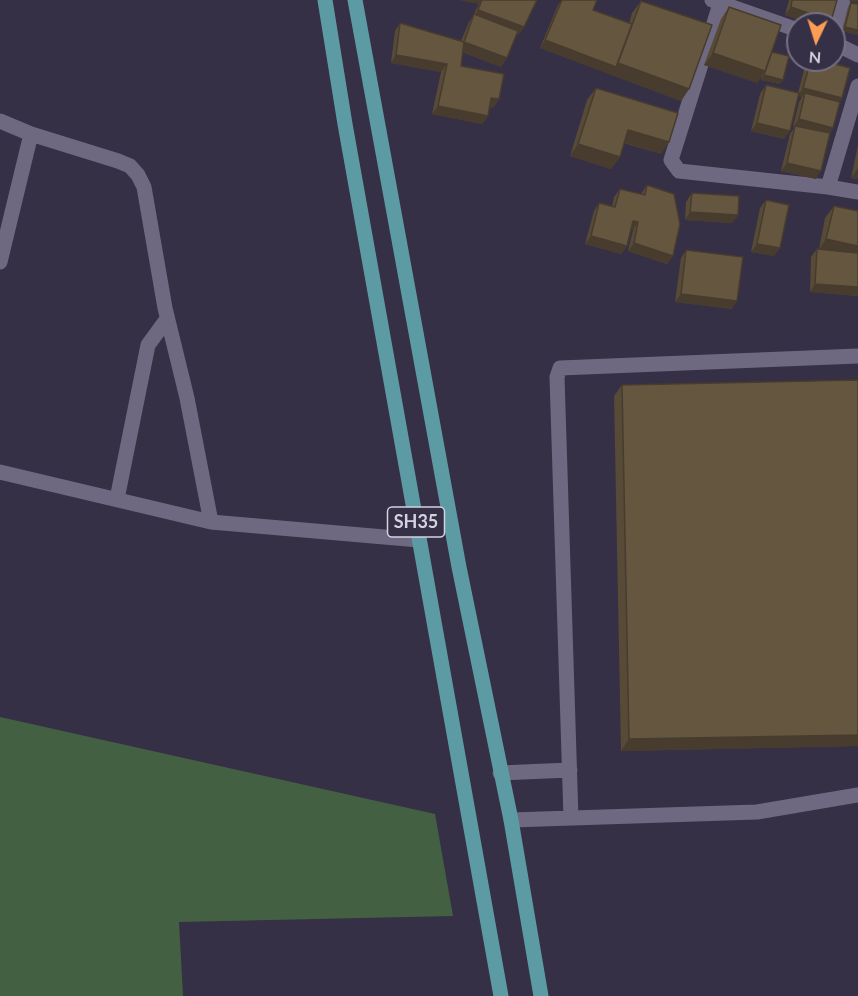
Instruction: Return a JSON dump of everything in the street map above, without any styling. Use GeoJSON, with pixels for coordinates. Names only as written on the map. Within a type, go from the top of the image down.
{"type":"FeatureCollection","features":[{"type":"Feature","properties":{"kind":"main road","name":"SH35"},"geometry":{"type":"LineString","coordinates":[[326,0],[347,135],[501,996]]}},
{"type":"Feature","properties":{"kind":"main road","name":"SH35"},"geometry":{"type":"LineString","coordinates":[[355,0],[459,567],[511,820],[541,996]]}},
{"type":"Feature","properties":{"kind":"street"},"geometry":{"type":"LineString","coordinates":[[786,26],[716,2],[671,160],[674,167],[679,171],[828,186],[858,192]]}},
{"type":"Feature","properties":{"kind":"street"},"geometry":{"type":"LineString","coordinates":[[828,186],[858,86]]}},
{"type":"Feature","properties":{"kind":"street"},"geometry":{"type":"LineString","coordinates":[[0,121],[31,134],[118,161],[135,171],[144,187],[168,319],[187,398],[211,522]]}},
{"type":"Feature","properties":{"kind":"street"},"geometry":{"type":"LineString","coordinates":[[0,262],[31,134]]}},
{"type":"Feature","properties":{"kind":"street"},"geometry":{"type":"LineString","coordinates":[[117,499],[148,345],[168,319]]}},
{"type":"Feature","properties":{"kind":"street"},"geometry":{"type":"LineString","coordinates":[[571,818],[557,378],[560,368],[858,356]]}},
{"type":"Feature","properties":{"kind":"street"},"geometry":{"type":"LineString","coordinates":[[0,472],[211,522],[419,540]]}},
{"type":"Feature","properties":{"kind":"street"},"geometry":{"type":"LineString","coordinates":[[500,773],[570,770]]}},
{"type":"Feature","properties":{"kind":"street"},"geometry":{"type":"LineString","coordinates":[[511,820],[757,812],[858,795]]}},
{"type":"Feature","properties":{"kind":"green space"},"geometry":{"type":"Polygon","coordinates":[[[0,717],[435,814],[453,916],[179,922],[183,996],[0,996],[0,717]]]}},
{"type":"Feature","properties":{"kind":"building"},"geometry":{"type":"Polygon","coordinates":[[[482,0],[537,0],[524,27],[478,10],[482,0]]]}},
{"type":"Feature","properties":{"kind":"building"},"geometry":{"type":"Polygon","coordinates":[[[562,0],[597,0],[593,10],[632,24],[616,67],[545,40],[562,0]]]}},
{"type":"Feature","properties":{"kind":"building"},"geometry":{"type":"Polygon","coordinates":[[[792,0],[837,0],[834,12],[805,12],[791,7],[792,0]]]}},
{"type":"Feature","properties":{"kind":"building"},"geometry":{"type":"Polygon","coordinates":[[[641,1],[712,25],[689,89],[618,63],[641,1]]]}},
{"type":"Feature","properties":{"kind":"building"},"geometry":{"type":"Polygon","coordinates":[[[851,3],[858,4],[858,30],[846,27],[851,3]]]}},
{"type":"Feature","properties":{"kind":"building"},"geometry":{"type":"Polygon","coordinates":[[[729,7],[781,25],[765,71],[713,53],[729,7]]]}},
{"type":"Feature","properties":{"kind":"building"},"geometry":{"type":"Polygon","coordinates":[[[474,14],[518,31],[507,58],[464,42],[474,14]]]}},
{"type":"Feature","properties":{"kind":"building"},"geometry":{"type":"Polygon","coordinates":[[[400,23],[464,42],[461,66],[504,74],[499,99],[491,98],[488,116],[438,106],[447,64],[396,55],[400,23]]]}},
{"type":"Feature","properties":{"kind":"building"},"geometry":{"type":"Polygon","coordinates":[[[772,52],[786,55],[783,80],[764,75],[772,52]]]}},
{"type":"Feature","properties":{"kind":"building"},"geometry":{"type":"Polygon","coordinates":[[[846,67],[850,68],[842,98],[803,88],[808,72],[846,72],[846,67]]]}},
{"type":"Feature","properties":{"kind":"building"},"geometry":{"type":"Polygon","coordinates":[[[766,85],[799,93],[790,131],[757,123],[766,85]]]}},
{"type":"Feature","properties":{"kind":"building"},"geometry":{"type":"Polygon","coordinates":[[[596,88],[678,113],[669,142],[628,130],[620,157],[578,144],[596,88]]]}},
{"type":"Feature","properties":{"kind":"building"},"geometry":{"type":"Polygon","coordinates":[[[805,93],[840,102],[833,128],[799,119],[805,93]]]}},
{"type":"Feature","properties":{"kind":"building"},"geometry":{"type":"Polygon","coordinates":[[[795,126],[830,133],[821,171],[787,163],[795,126]]]}},
{"type":"Feature","properties":{"kind":"building"},"geometry":{"type":"Polygon","coordinates":[[[647,185],[674,194],[680,224],[673,256],[634,243],[638,222],[633,221],[627,246],[591,236],[599,203],[615,207],[620,189],[645,195],[647,185]]]}},
{"type":"Feature","properties":{"kind":"building"},"geometry":{"type":"Polygon","coordinates":[[[692,193],[739,196],[738,215],[690,212],[692,193]]]}},
{"type":"Feature","properties":{"kind":"building"},"geometry":{"type":"Polygon","coordinates":[[[766,200],[789,205],[780,248],[757,244],[766,200]]]}},
{"type":"Feature","properties":{"kind":"building"},"geometry":{"type":"Polygon","coordinates":[[[834,206],[858,211],[858,246],[826,239],[834,206]]]}},
{"type":"Feature","properties":{"kind":"building"},"geometry":{"type":"Polygon","coordinates":[[[817,249],[858,253],[858,287],[815,284],[817,249]]]}},
{"type":"Feature","properties":{"kind":"building"},"geometry":{"type":"Polygon","coordinates":[[[686,250],[743,257],[737,301],[681,294],[686,250]]]}},
{"type":"Feature","properties":{"kind":"building"},"geometry":{"type":"Polygon","coordinates":[[[858,380],[858,735],[629,739],[622,385],[858,380]]]}}]}
